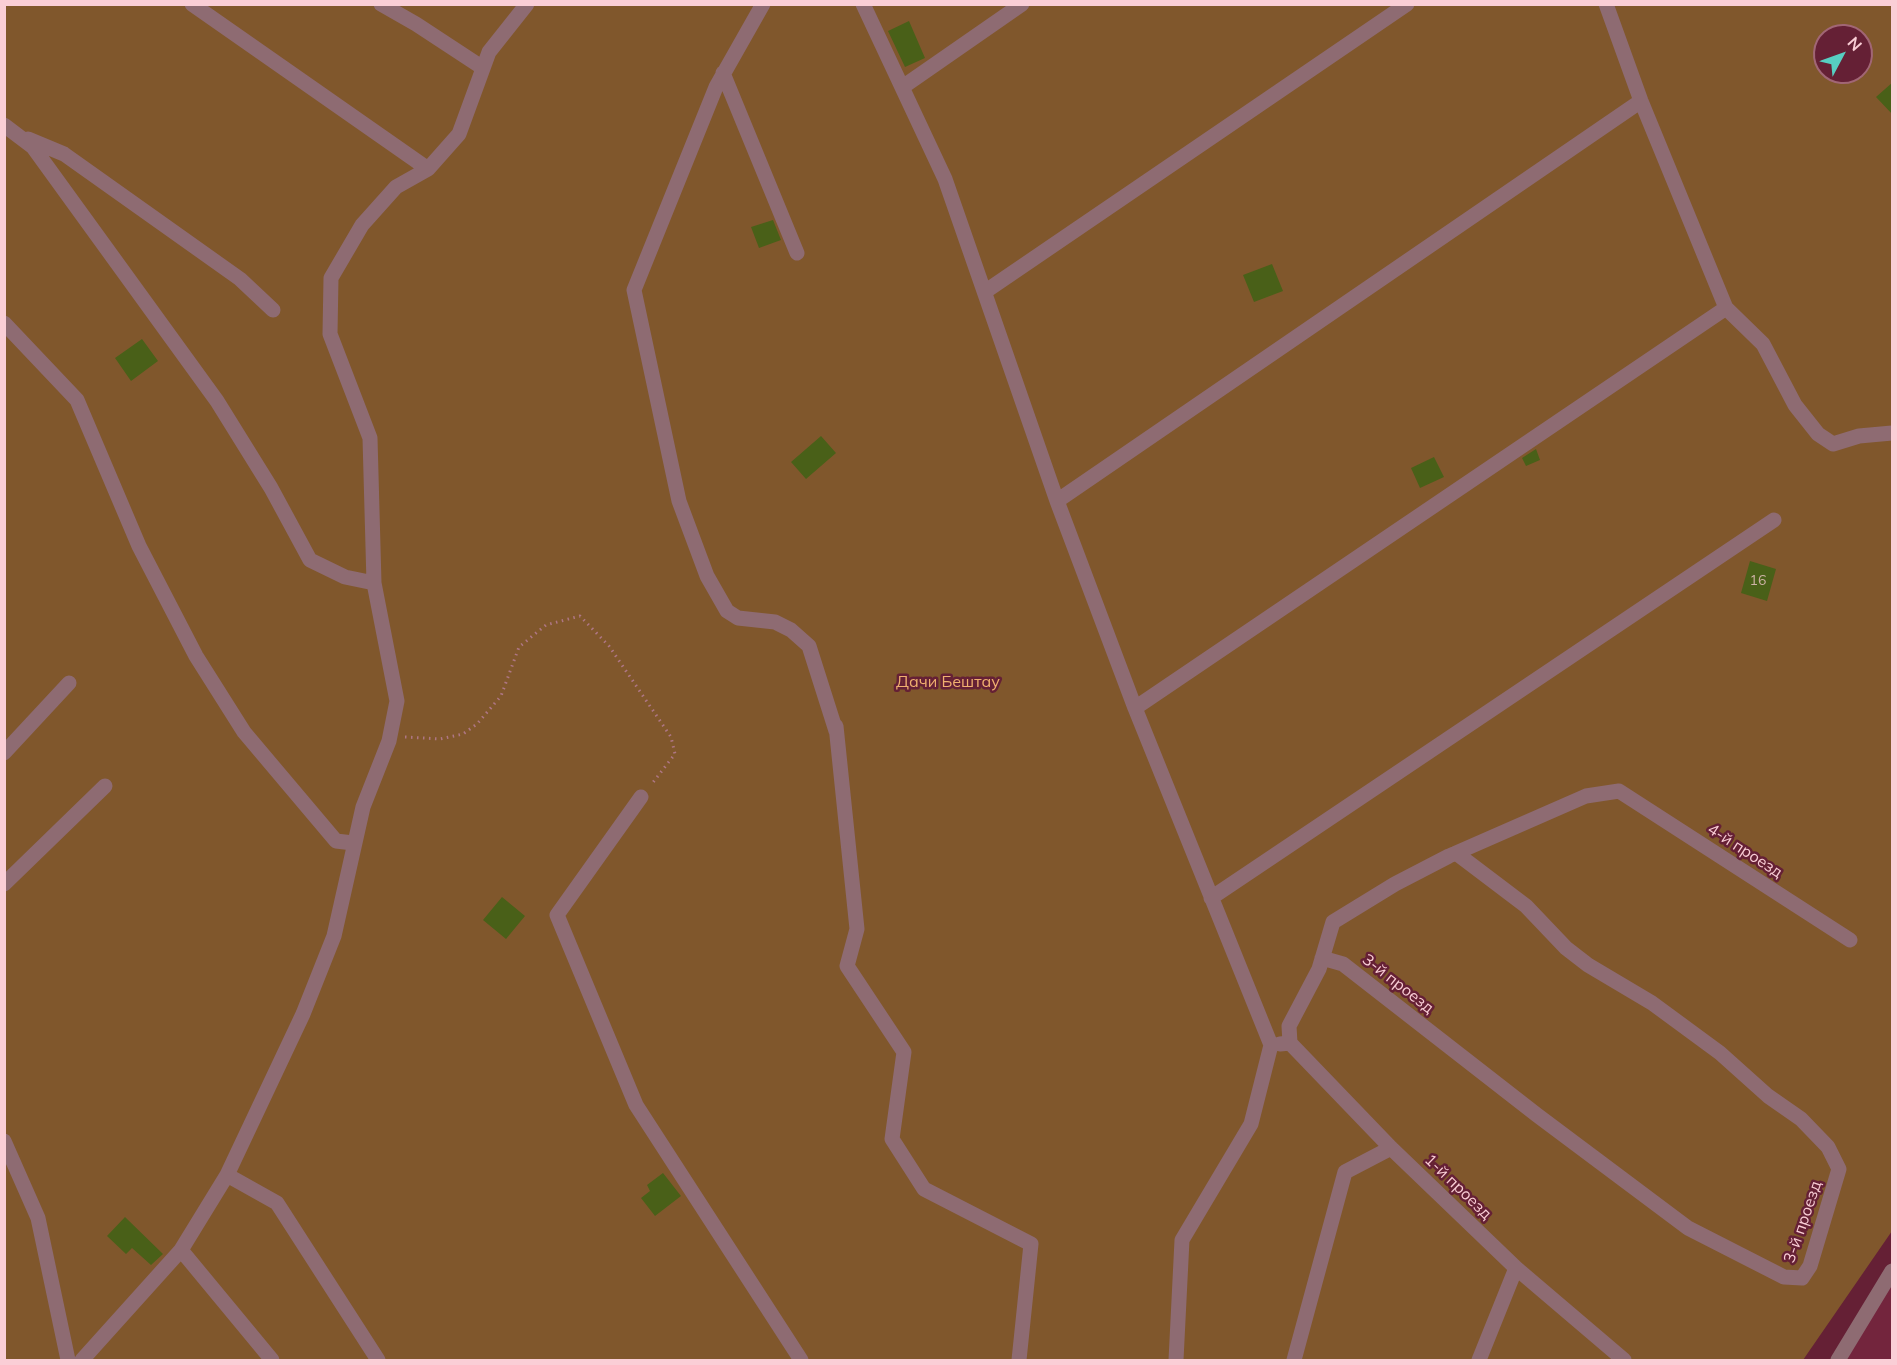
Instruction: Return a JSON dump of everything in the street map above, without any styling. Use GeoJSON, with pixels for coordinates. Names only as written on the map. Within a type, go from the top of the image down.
{"type":"FeatureCollection","features":[{"type":"Feature","properties":{"kind":"street"},"geometry":{"type":"LineString","coordinates":[[192,4],[428,169]]}},
{"type":"Feature","properties":{"kind":"street"},"geometry":{"type":"LineString","coordinates":[[381,4],[417,24],[483,68]]}},
{"type":"Feature","properties":{"kind":"street"},"geometry":{"type":"LineString","coordinates":[[82,1360],[181,1250],[227,1175],[303,1014],[330,946],[353,843],[363,807],[389,741],[398,701],[374,582],[370,438],[330,334],[331,278],[362,225],[396,187],[428,169],[459,135],[489,52],[527,4]]}},
{"type":"Feature","properties":{"kind":"street"},"geometry":{"type":"LineString","coordinates":[[763,4],[723,74],[634,290],[678,501],[707,576],[727,611],[738,618],[775,622],[791,630],[809,646],[836,728],[857,929],[846,966],[904,1052],[892,1139],[924,1189],[1031,1244],[1019,1360]]}},
{"type":"Feature","properties":{"kind":"street"},"geometry":{"type":"LineString","coordinates":[[863,4],[904,86],[945,178],[1057,501],[1135,708],[1270,1045],[1251,1124],[1182,1240],[1176,1360]]}},
{"type":"Feature","properties":{"kind":"street"},"geometry":{"type":"LineString","coordinates":[[904,86],[1022,4]]}},
{"type":"Feature","properties":{"kind":"street"},"geometry":{"type":"LineString","coordinates":[[986,291],[1407,4]]}},
{"type":"Feature","properties":{"kind":"street"},"geometry":{"type":"LineString","coordinates":[[1606,4],[1641,101],[1726,308],[1763,344],[1795,405],[1818,434],[1833,444],[1859,436],[1893,432]]}},
{"type":"Feature","properties":{"kind":"street"},"geometry":{"type":"LineString","coordinates":[[723,74],[797,253]]}},
{"type":"Feature","properties":{"kind":"street"},"geometry":{"type":"LineString","coordinates":[[1057,501],[1641,101]]}},
{"type":"Feature","properties":{"kind":"street"},"geometry":{"type":"LineString","coordinates":[[4,125],[33,147],[217,401],[271,488],[310,560],[345,578],[374,582]]}},
{"type":"Feature","properties":{"kind":"street"},"geometry":{"type":"LineString","coordinates":[[17,135],[64,154],[240,279],[273,310]]}},
{"type":"Feature","properties":{"kind":"street"},"geometry":{"type":"LineString","coordinates":[[1135,708],[1726,308]]}},
{"type":"Feature","properties":{"kind":"street"},"geometry":{"type":"LineString","coordinates":[[4,323],[77,400],[139,546],[196,657],[244,732],[336,841],[353,843]]}},
{"type":"Feature","properties":{"kind":"street"},"geometry":{"type":"LineString","coordinates":[[1211,898],[1774,520]]}},
{"type":"Feature","properties":{"kind":"street"},"geometry":{"type":"LineString","coordinates":[[4,753],[69,683]]}},
{"type":"Feature","properties":{"kind":"street"},"geometry":{"type":"LineString","coordinates":[[4,884],[105,786]]}},
{"type":"Feature","properties":{"kind":"street","name":"4-й проезд"},"geometry":{"type":"LineString","coordinates":[[1456,853],[1586,796],[1619,791],[1851,940]]}},
{"type":"Feature","properties":{"kind":"street"},"geometry":{"type":"LineString","coordinates":[[641,797],[557,915],[636,1105],[801,1360]]}},
{"type":"Feature","properties":{"kind":"street"},"geometry":{"type":"LineString","coordinates":[[1270,1045],[1290,1043],[1289,1026],[1319,969],[1333,922],[1395,884],[1456,853]]}},
{"type":"Feature","properties":{"kind":"street","name":"3-й проезд"},"geometry":{"type":"LineString","coordinates":[[1322,958],[1343,964],[1688,1228],[1784,1277],[1802,1278],[1810,1266],[1839,1169],[1828,1147],[1801,1119],[1768,1096],[1720,1053],[1652,1003],[1588,965],[1566,948],[1526,906],[1456,853]]}},
{"type":"Feature","properties":{"kind":"street","name":"1-й проезд"},"geometry":{"type":"LineString","coordinates":[[1290,1043],[1391,1148],[1516,1268],[1624,1360]]}},
{"type":"Feature","properties":{"kind":"street"},"geometry":{"type":"LineString","coordinates":[[4,1142],[38,1218],[68,1360]]}},
{"type":"Feature","properties":{"kind":"street"},"geometry":{"type":"LineString","coordinates":[[1294,1360],[1345,1172],[1391,1148]]}},
{"type":"Feature","properties":{"kind":"street"},"geometry":{"type":"LineString","coordinates":[[227,1175],[277,1203],[378,1360]]}},
{"type":"Feature","properties":{"kind":"street"},"geometry":{"type":"LineString","coordinates":[[181,1250],[272,1360]]}},
{"type":"Feature","properties":{"kind":"street"},"geometry":{"type":"LineString","coordinates":[[1479,1360],[1516,1268]]}},
{"type":"Feature","properties":{"kind":"street"},"geometry":{"type":"LineString","coordinates":[[1838,1360],[1893,1271]]}},
{"type":"Feature","properties":{"kind":"path"},"geometry":{"type":"LineString","coordinates":[[389,741],[408,736],[440,739],[463,734],[477,724],[501,696],[519,647],[546,625],[580,616],[609,646],[671,736],[675,754],[641,797]]}},
{"type":"Feature","properties":{"kind":"shaded area"},"geometry":{"type":"Polygon","coordinates":[[[1892,1277],[1892,1360],[1831,1360],[1892,1277]]]}},
{"type":"Feature","properties":{"kind":"green space","name":"Дачи Бештау"},"geometry":{"type":"Polygon","coordinates":[[[5,5],[1892,5],[1892,1231],[1803,1360],[5,1360],[5,5]]]}},
{"type":"Feature","properties":{"kind":"building"},"geometry":{"type":"Polygon","coordinates":[[[909,21],[925,58],[905,67],[888,31],[909,21]]]}},
{"type":"Feature","properties":{"kind":"building"},"geometry":{"type":"Polygon","coordinates":[[[1893,82],[1893,115],[1876,97],[1893,82]]]}},
{"type":"Feature","properties":{"kind":"building"},"geometry":{"type":"Polygon","coordinates":[[[773,220],[781,240],[759,248],[751,227],[773,220]]]}},
{"type":"Feature","properties":{"kind":"building"},"geometry":{"type":"Polygon","coordinates":[[[1272,264],[1283,291],[1254,302],[1243,275],[1272,264]]]}},
{"type":"Feature","properties":{"kind":"building"},"geometry":{"type":"Polygon","coordinates":[[[142,339],[158,361],[131,381],[115,358],[142,339]]]}},
{"type":"Feature","properties":{"kind":"building"},"geometry":{"type":"Polygon","coordinates":[[[821,436],[836,453],[806,479],[791,462],[821,436]]]}},
{"type":"Feature","properties":{"kind":"building"},"geometry":{"type":"Polygon","coordinates":[[[1536,449],[1540,460],[1526,466],[1522,458],[1536,449]]]}},
{"type":"Feature","properties":{"kind":"building"},"geometry":{"type":"Polygon","coordinates":[[[1434,457],[1444,477],[1420,488],[1411,468],[1434,457]]]}},
{"type":"Feature","properties":{"kind":"building"},"geometry":{"type":"Polygon","coordinates":[[[1750,561],[1776,569],[1767,601],[1741,593],[1750,561]]]}},
{"type":"Feature","properties":{"kind":"building"},"geometry":{"type":"Polygon","coordinates":[[[502,897],[525,916],[506,939],[483,920],[502,897]]]}},
{"type":"Feature","properties":{"kind":"building"},"geometry":{"type":"Polygon","coordinates":[[[663,1173],[681,1196],[655,1216],[641,1198],[650,1191],[647,1185],[663,1173]]]}},
{"type":"Feature","properties":{"kind":"building"},"geometry":{"type":"Polygon","coordinates":[[[125,1217],[163,1254],[151,1265],[132,1248],[126,1254],[107,1236],[125,1217]]]}}]}
